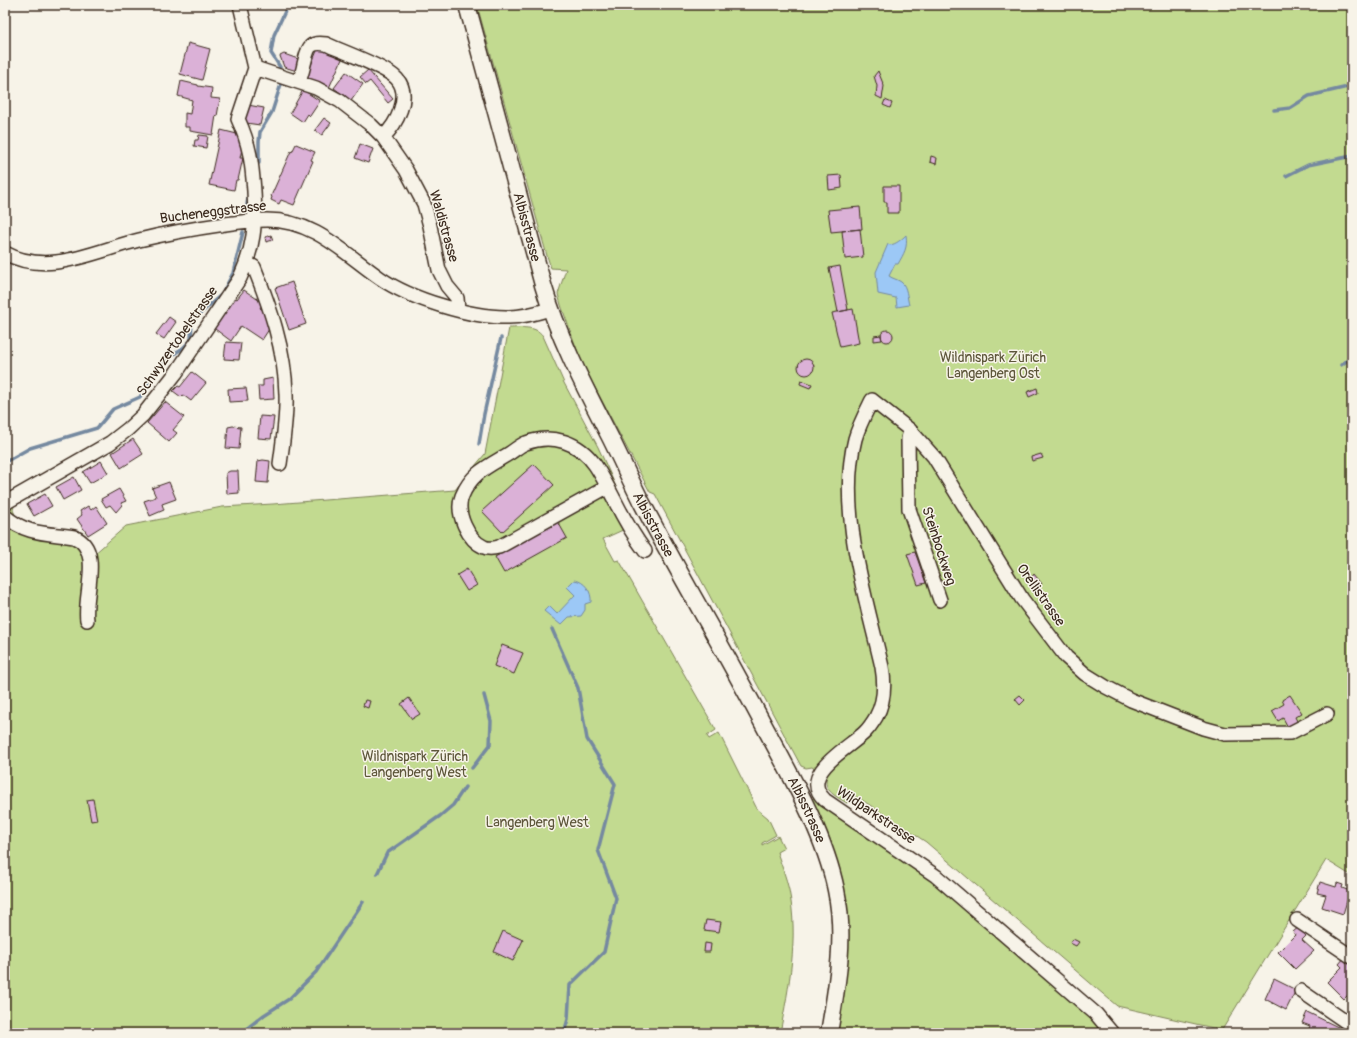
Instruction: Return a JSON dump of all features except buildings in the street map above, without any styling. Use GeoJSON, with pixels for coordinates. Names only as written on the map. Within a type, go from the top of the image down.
{"type":"FeatureCollection","features":[{"type":"Feature","properties":{"kind":"main road","name":"Albisstrasse"},"geometry":{"type":"LineString","coordinates":[[467,5],[550,309],[577,373],[643,505],[791,776],[826,855],[836,891],[840,924],[839,962],[829,1033]]}},
{"type":"Feature","properties":{"kind":"street"},"geometry":{"type":"LineString","coordinates":[[240,5],[255,68],[238,119],[246,137],[252,164],[255,220]]}},
{"type":"Feature","properties":{"kind":"street"},"geometry":{"type":"LineString","coordinates":[[299,82],[303,71],[306,50],[309,47],[320,43],[326,44],[388,72],[398,80],[402,89],[403,99],[399,115],[393,126],[383,137]]}},
{"type":"Feature","properties":{"kind":"street","name":"Waldistrasse"},"geometry":{"type":"LineString","coordinates":[[255,68],[316,88],[340,101],[371,125],[383,137],[406,170],[424,204],[439,270],[447,286],[457,298],[458,310]]}},
{"type":"Feature","properties":{"kind":"street","name":"Bucheneggstrasse"},"geometry":{"type":"LineString","coordinates":[[5,253],[26,261],[62,261],[88,256],[159,235],[255,220],[290,222],[323,236],[382,279],[421,298],[458,310],[482,315],[507,317],[528,315],[550,309]]}},
{"type":"Feature","properties":{"kind":"street","name":"Schwyzertobelstrasse"},"geometry":{"type":"LineString","coordinates":[[5,503],[110,443],[143,415],[176,373],[240,278],[247,263],[253,239],[255,220]]}},
{"type":"Feature","properties":{"kind":"street"},"geometry":{"type":"LineString","coordinates":[[247,263],[254,266],[268,302],[276,326],[283,358],[286,393],[285,424],[280,464]]}},
{"type":"Feature","properties":{"kind":"street","name":"Orellistrasse"},"geometry":{"type":"LineString","coordinates":[[872,400],[910,430],[934,456],[1022,600],[1066,657],[1085,674],[1131,700],[1203,728],[1225,734],[1290,732],[1327,714]]}},
{"type":"Feature","properties":{"kind":"street","name":"Wildparkstrasse"},"geometry":{"type":"LineString","coordinates":[[872,400],[855,438],[851,465],[850,505],[855,552],[884,677],[882,702],[876,716],[865,732],[821,770],[816,781],[817,790],[825,800],[936,876],[1096,1014],[1112,1033]]}},
{"type":"Feature","properties":{"kind":"street","name":"Steinbockweg"},"geometry":{"type":"LineString","coordinates":[[910,430],[908,439],[910,510],[940,600]]}},
{"type":"Feature","properties":{"kind":"street"},"geometry":{"type":"LineString","coordinates":[[607,487],[499,547],[486,548],[477,543],[464,526],[459,510],[461,498],[469,482],[477,473],[525,443],[538,440],[559,440],[571,443],[585,453],[595,465],[607,487],[634,537],[645,551]]}},
{"type":"Feature","properties":{"kind":"street"},"geometry":{"type":"LineString","coordinates":[[5,516],[13,523],[26,530],[80,539],[88,550],[91,558],[86,612],[87,620]]}},
{"type":"Feature","properties":{"kind":"street"},"geometry":{"type":"LineString","coordinates":[[1297,920],[1352,957]]}},
{"type":"Feature","properties":{"kind":"street"},"geometry":{"type":"LineString","coordinates":[[1301,991],[1352,1026]]}},
{"type":"Feature","properties":{"kind":"green space","name":"Wildnispark Zürich Langenberg Ost"},"geometry":{"type":"Polygon","coordinates":[[[477,5],[1352,5],[1352,876],[1326,860],[1222,1030],[1117,1006],[926,842],[859,798],[855,797],[847,803],[831,793],[826,782],[827,777],[812,767],[806,768],[801,766],[655,494],[650,492],[581,361],[558,294],[566,269],[551,268],[477,5]]]}},
{"type":"Feature","properties":{"kind":"green space","name":"Wildnispark Zürich Langenberg West"},"geometry":{"type":"Polygon","coordinates":[[[509,328],[532,329],[540,332],[543,336],[564,383],[598,447],[632,522],[625,529],[603,539],[615,561],[619,560],[716,730],[707,736],[709,739],[719,733],[757,809],[768,818],[776,835],[762,843],[762,845],[778,836],[784,848],[777,852],[789,890],[792,908],[793,944],[787,998],[780,1033],[5,1033],[5,506],[15,502],[13,510],[17,519],[30,526],[66,529],[93,555],[126,526],[222,507],[455,490],[485,454],[509,328]]]}},
{"type":"Feature","properties":{"kind":"green space"},"geometry":{"type":"Polygon","coordinates":[[[814,798],[932,879],[1084,1010],[1104,1033],[837,1033],[846,957],[809,801],[814,798]]]}},
{"type":"Feature","properties":{"kind":"water"},"geometry":{"type":"Polygon","coordinates":[[[906,235],[906,247],[904,253],[898,264],[895,264],[889,276],[900,281],[906,292],[909,305],[897,307],[896,298],[878,294],[876,272],[888,244],[890,245],[896,243],[906,235]]]}},
{"type":"Feature","properties":{"kind":"water"},"geometry":{"type":"Polygon","coordinates":[[[574,580],[581,582],[587,588],[590,594],[591,602],[585,604],[585,610],[581,616],[569,617],[561,625],[544,611],[549,606],[557,614],[575,595],[567,587],[574,580]]]}},
{"type":"Feature","properties":{"kind":"waterway"},"geometry":{"type":"LineString","coordinates":[[280,67],[271,53],[274,35],[288,5]]}},
{"type":"Feature","properties":{"kind":"waterway"},"geometry":{"type":"LineString","coordinates":[[1251,9],[1253,5]]}},
{"type":"Feature","properties":{"kind":"waterway"},"geometry":{"type":"LineString","coordinates":[[259,163],[260,132],[272,112],[281,84]]}},
{"type":"Feature","properties":{"kind":"waterway"},"geometry":{"type":"LineString","coordinates":[[1274,110],[1290,108],[1309,96],[1352,86]]}},
{"type":"Feature","properties":{"kind":"waterway"},"geometry":{"type":"LineString","coordinates":[[1286,176],[1308,165],[1352,156]]}},
{"type":"Feature","properties":{"kind":"waterway"},"geometry":{"type":"LineString","coordinates":[[246,211],[248,198]]}},
{"type":"Feature","properties":{"kind":"waterway"},"geometry":{"type":"LineString","coordinates":[[5,462],[30,448],[97,428],[113,409],[140,397],[155,370],[166,359],[183,348],[191,340],[192,321],[222,294],[233,273],[243,232]]}},
{"type":"Feature","properties":{"kind":"waterway"},"geometry":{"type":"LineString","coordinates":[[479,444],[484,414],[501,338]]}},
{"type":"Feature","properties":{"kind":"waterway"},"geometry":{"type":"LineString","coordinates":[[1341,365],[1352,357]]}},
{"type":"Feature","properties":{"kind":"waterway"},"geometry":{"type":"LineString","coordinates":[[552,629],[578,688],[587,739],[615,784],[598,850],[616,898],[604,952],[570,985],[568,1019],[564,1033]]}},
{"type":"Feature","properties":{"kind":"waterway"},"geometry":{"type":"LineString","coordinates":[[472,768],[490,745],[491,721],[484,695]]}},
{"type":"Feature","properties":{"kind":"waterway"},"geometry":{"type":"LineString","coordinates":[[377,874],[387,853],[440,816],[453,805],[465,787]]}},
{"type":"Feature","properties":{"kind":"waterway"},"geometry":{"type":"LineString","coordinates":[[241,1033],[264,1015],[289,999],[316,972],[363,902]]}},
{"type":"Feature","properties":{"kind":"park label","name":"Langenberg West"},"geometry":{"type":"Point","coordinates":[537,822]}}]}
